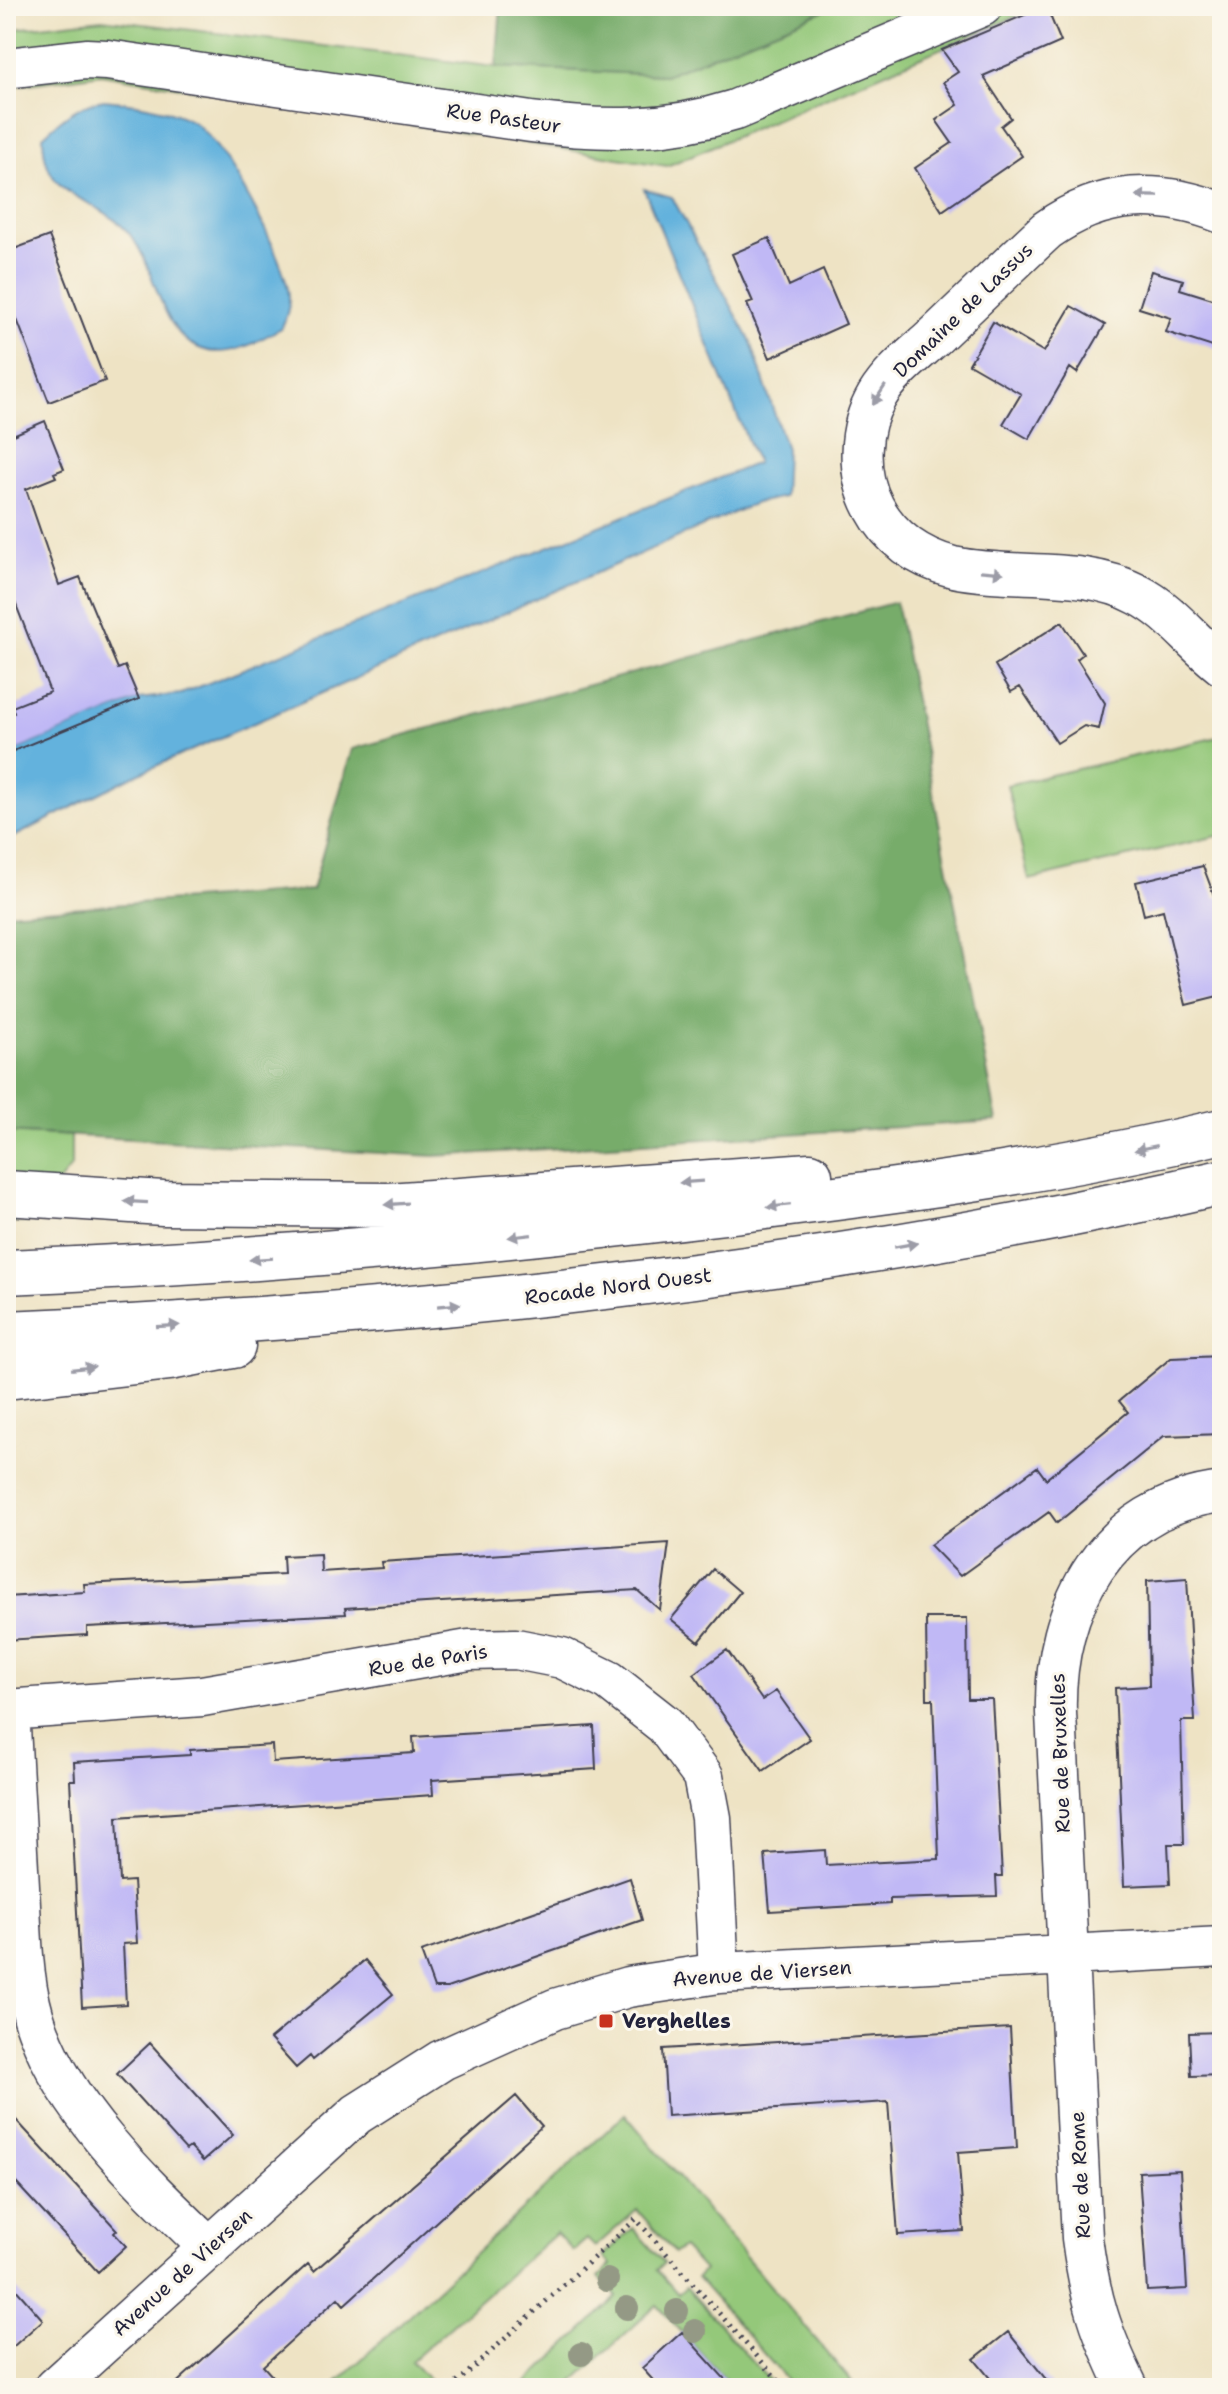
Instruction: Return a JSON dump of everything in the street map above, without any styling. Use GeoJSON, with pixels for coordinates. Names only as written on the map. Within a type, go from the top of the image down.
{"type":"FeatureCollection","features":[{"type":"Feature","properties":{"kind":"highway"},"geometry":{"type":"LineString","coordinates":[[6,1272],[220,1262],[467,1243],[827,1200],[1077,1162],[1222,1131]]}},
{"type":"Feature","properties":{"kind":"highway"},"geometry":{"type":"LineString","coordinates":[[6,1193],[163,1203],[388,1205],[744,1178],[1077,1162]]}},
{"type":"Feature","properties":{"kind":"highway","name":"Rocade Nord Ouest"},"geometry":{"type":"LineString","coordinates":[[6,1333],[371,1313],[830,1258],[1222,1182]]}},
{"type":"Feature","properties":{"kind":"highway"},"geometry":{"type":"LineString","coordinates":[[6,1377],[199,1353],[371,1313]]}},
{"type":"Feature","properties":{"kind":"street","name":"Rue Pasteur"},"geometry":{"type":"LineString","coordinates":[[6,68],[86,59],[107,60],[531,122],[587,129],[645,130],[735,110],[982,6]]}},
{"type":"Feature","properties":{"kind":"street","name":"Domaine de Lassus"},"geometry":{"type":"LineString","coordinates":[[1222,213],[1173,197],[1145,195],[1095,203],[1069,214],[1047,230],[893,376],[869,412],[861,455],[872,503],[900,542],[918,554],[952,566],[983,572],[1113,584],[1140,595],[1170,616],[1222,665]]}},
{"type":"Feature","properties":{"kind":"street","name":"Rue de Bruxelles"},"geometry":{"type":"LineString","coordinates":[[1067,1955],[1055,1680],[1064,1631],[1087,1579],[1123,1535],[1166,1507],[1222,1492]]}},
{"type":"Feature","properties":{"kind":"street","name":"Rue de Paris"},"geometry":{"type":"LineString","coordinates":[[8,1710],[202,1696],[469,1650],[516,1649],[562,1658],[609,1681],[665,1725],[703,1776],[711,1818],[719,1973]]}},
{"type":"Feature","properties":{"kind":"street"},"geometry":{"type":"LineString","coordinates":[[8,1710],[23,1950],[29,2003],[38,2031],[64,2082],[94,2126],[210,2248]]}},
{"type":"Feature","properties":{"kind":"street","name":"Avenue de Viersen"},"geometry":{"type":"LineString","coordinates":[[54,2388],[357,2114],[442,2060],[510,2027],[628,1987],[719,1973],[1222,1947]]}},
{"type":"Feature","properties":{"kind":"street","name":"Rue de Rome"},"geometry":{"type":"LineString","coordinates":[[1067,1955],[1082,2238],[1089,2293],[1104,2339],[1128,2388]]}},
{"type":"Feature","properties":{"kind":"path"},"geometry":{"type":"LineString","coordinates":[[451,2388],[636,2219],[785,2388]]}},
{"type":"Feature","properties":{"kind":"green space"},"geometry":{"type":"Polygon","coordinates":[[[501,6],[835,6],[665,75],[496,67],[501,6]]]}},
{"type":"Feature","properties":{"kind":"green space"},"geometry":{"type":"Polygon","coordinates":[[[835,6],[1040,6],[667,166],[101,74],[6,87],[6,30],[102,19],[496,67],[665,75],[835,6]]]}},
{"type":"Feature","properties":{"kind":"green space"},"geometry":{"type":"Polygon","coordinates":[[[896,602],[997,1121],[434,1156],[6,1132],[6,913],[312,890],[352,749],[896,602]]]}},
{"type":"Feature","properties":{"kind":"green space"},"geometry":{"type":"Polygon","coordinates":[[[1218,737],[1222,756],[1222,835],[1029,880],[1007,785],[1218,737]]]}},
{"type":"Feature","properties":{"kind":"green space"},"geometry":{"type":"Polygon","coordinates":[[[6,1132],[71,1136],[71,1167],[27,1222],[6,1223],[6,1132]]]}},
{"type":"Feature","properties":{"kind":"green space"},"geometry":{"type":"Polygon","coordinates":[[[625,2114],[857,2388],[794,2388],[697,2278],[704,2270],[683,2247],[675,2253],[637,2210],[595,2247],[587,2239],[573,2251],[556,2233],[411,2361],[433,2384],[429,2388],[339,2388],[335,2384],[625,2114]]]}},
{"type":"Feature","properties":{"kind":"green space"},"geometry":{"type":"Polygon","coordinates":[[[633,2228],[664,2263],[657,2270],[678,2294],[686,2287],[776,2388],[733,2388],[657,2305],[566,2388],[521,2388],[617,2297],[599,2277],[611,2265],[603,2256],[633,2228]]]}},
{"type":"Feature","properties":{"kind":"water"},"geometry":{"type":"Polygon","coordinates":[[[104,100],[150,106],[183,117],[206,133],[221,152],[266,231],[286,280],[289,305],[282,327],[252,344],[230,351],[208,351],[197,347],[173,326],[145,260],[126,230],[98,208],[60,185],[45,158],[43,136],[71,113],[104,100]]]}},
{"type":"Feature","properties":{"kind":"water"},"geometry":{"type":"Polygon","coordinates":[[[644,189],[672,197],[751,342],[786,449],[784,497],[756,503],[133,776],[6,841],[6,754],[139,699],[181,694],[757,463],[644,189]]]}},
{"type":"Feature","properties":{"kind":"building"},"geometry":{"type":"Polygon","coordinates":[[[1046,6],[1061,42],[983,76],[1011,118],[1001,126],[1022,156],[942,211],[915,168],[952,143],[936,120],[958,105],[943,82],[958,72],[942,50],[1046,6]]]}},
{"type":"Feature","properties":{"kind":"building"},"geometry":{"type":"Polygon","coordinates":[[[49,236],[105,381],[49,402],[6,291],[6,252],[49,236]]]}},
{"type":"Feature","properties":{"kind":"building"},"geometry":{"type":"Polygon","coordinates":[[[769,238],[789,286],[823,270],[846,324],[770,358],[747,304],[753,302],[732,254],[769,238]]]}},
{"type":"Feature","properties":{"kind":"building"},"geometry":{"type":"Polygon","coordinates":[[[1151,271],[1183,280],[1180,289],[1222,302],[1222,350],[1166,332],[1171,318],[1139,308],[1151,271]]]}},
{"type":"Feature","properties":{"kind":"building"},"geometry":{"type":"Polygon","coordinates":[[[1071,306],[1105,325],[1077,373],[1070,368],[1029,439],[1003,424],[1021,394],[969,364],[993,322],[1044,352],[1071,306]]]}},
{"type":"Feature","properties":{"kind":"building"},"geometry":{"type":"Polygon","coordinates":[[[45,421],[64,469],[54,473],[56,477],[26,489],[59,585],[80,577],[118,669],[125,666],[139,699],[6,754],[6,716],[14,713],[12,707],[50,692],[6,579],[6,438],[45,421]]]}},
{"type":"Feature","properties":{"kind":"building"},"geometry":{"type":"Polygon","coordinates":[[[1062,622],[1083,654],[1077,659],[1105,703],[1099,729],[1084,726],[1057,743],[1020,687],[1011,692],[995,665],[1062,622]]]}},
{"type":"Feature","properties":{"kind":"building"},"geometry":{"type":"Polygon","coordinates":[[[1203,866],[1215,898],[1222,896],[1222,996],[1186,1005],[1163,910],[1144,915],[1136,882],[1203,866]]]}},
{"type":"Feature","properties":{"kind":"building"},"geometry":{"type":"Polygon","coordinates":[[[1222,1356],[1222,1434],[1164,1436],[1057,1523],[1049,1512],[960,1576],[930,1545],[1037,1467],[1046,1479],[1128,1412],[1119,1401],[1171,1358],[1222,1356]]]}},
{"type":"Feature","properties":{"kind":"building"},"geometry":{"type":"Polygon","coordinates":[[[669,1543],[660,1610],[637,1590],[345,1608],[346,1614],[87,1627],[87,1635],[6,1640],[6,1597],[85,1592],[84,1584],[284,1574],[283,1556],[320,1554],[321,1572],[382,1568],[381,1562],[669,1543]]]}},
{"type":"Feature","properties":{"kind":"building"},"geometry":{"type":"Polygon","coordinates":[[[713,1569],[740,1592],[699,1642],[671,1619],[713,1569]]]}},
{"type":"Feature","properties":{"kind":"building"},"geometry":{"type":"Polygon","coordinates":[[[1187,1578],[1195,1721],[1181,1721],[1184,1844],[1168,1844],[1170,1884],[1124,1886],[1115,1688],[1149,1686],[1147,1581],[1187,1578]]]}},
{"type":"Feature","properties":{"kind":"building"},"geometry":{"type":"Polygon","coordinates":[[[926,1618],[967,1618],[968,1699],[992,1699],[1002,1876],[996,1876],[997,1896],[890,1899],[890,1904],[770,1911],[765,1854],[825,1850],[826,1865],[939,1859],[933,1699],[927,1699],[926,1618]]]}},
{"type":"Feature","properties":{"kind":"building"},"geometry":{"type":"Polygon","coordinates":[[[727,1650],[762,1700],[776,1691],[810,1739],[763,1771],[694,1674],[727,1650]]]}},
{"type":"Feature","properties":{"kind":"building"},"geometry":{"type":"Polygon","coordinates":[[[594,1726],[596,1769],[432,1780],[433,1795],[117,1817],[120,1882],[133,1881],[137,1943],[123,1944],[126,2004],[82,2007],[70,1780],[75,1780],[74,1762],[190,1755],[190,1750],[272,1745],[273,1762],[414,1753],[413,1737],[594,1726]]]}},
{"type":"Feature","properties":{"kind":"building"},"geometry":{"type":"Polygon","coordinates":[[[630,1878],[642,1920],[447,1988],[434,1988],[421,1952],[630,1878]]]}},
{"type":"Feature","properties":{"kind":"building"},"geometry":{"type":"Polygon","coordinates":[[[365,1960],[393,1994],[313,2060],[310,2056],[296,2068],[270,2039],[365,1960]]]}},
{"type":"Feature","properties":{"kind":"building"},"geometry":{"type":"Polygon","coordinates":[[[1010,2028],[1017,2148],[958,2152],[964,2231],[898,2235],[888,2102],[667,2116],[663,2049],[1010,2028]]]}},
{"type":"Feature","properties":{"kind":"building"},"geometry":{"type":"Polygon","coordinates":[[[1222,2032],[1222,2075],[1191,2076],[1189,2033],[1222,2032]]]}},
{"type":"Feature","properties":{"kind":"building"},"geometry":{"type":"Polygon","coordinates":[[[150,2043],[233,2135],[203,2161],[190,2147],[186,2150],[117,2074],[150,2043]]]}},
{"type":"Feature","properties":{"kind":"building"},"geometry":{"type":"Polygon","coordinates":[[[516,2096],[542,2126],[344,2305],[338,2298],[263,2366],[283,2388],[171,2388],[308,2264],[314,2271],[516,2096]]]}},
{"type":"Feature","properties":{"kind":"building"},"geometry":{"type":"Polygon","coordinates":[[[6,2109],[117,2230],[114,2233],[126,2246],[98,2272],[6,2172],[6,2109]]]}},
{"type":"Feature","properties":{"kind":"building"},"geometry":{"type":"Polygon","coordinates":[[[1180,2170],[1187,2289],[1147,2291],[1139,2172],[1180,2170]]]}},
{"type":"Feature","properties":{"kind":"building"},"geometry":{"type":"Polygon","coordinates":[[[6,2278],[43,2320],[6,2353],[6,2278]]]}},
{"type":"Feature","properties":{"kind":"building"},"geometry":{"type":"Polygon","coordinates":[[[682,2332],[733,2388],[660,2388],[642,2368],[682,2332]]]}},
{"type":"Feature","properties":{"kind":"building"},"geometry":{"type":"Polygon","coordinates":[[[1008,2332],[1053,2388],[998,2388],[974,2359],[1008,2332]]]}},
{"type":"Feature","properties":{"kind":"place","name":"Verghelles"},"geometry":{"type":"Point","coordinates":[606,2021]}}]}
